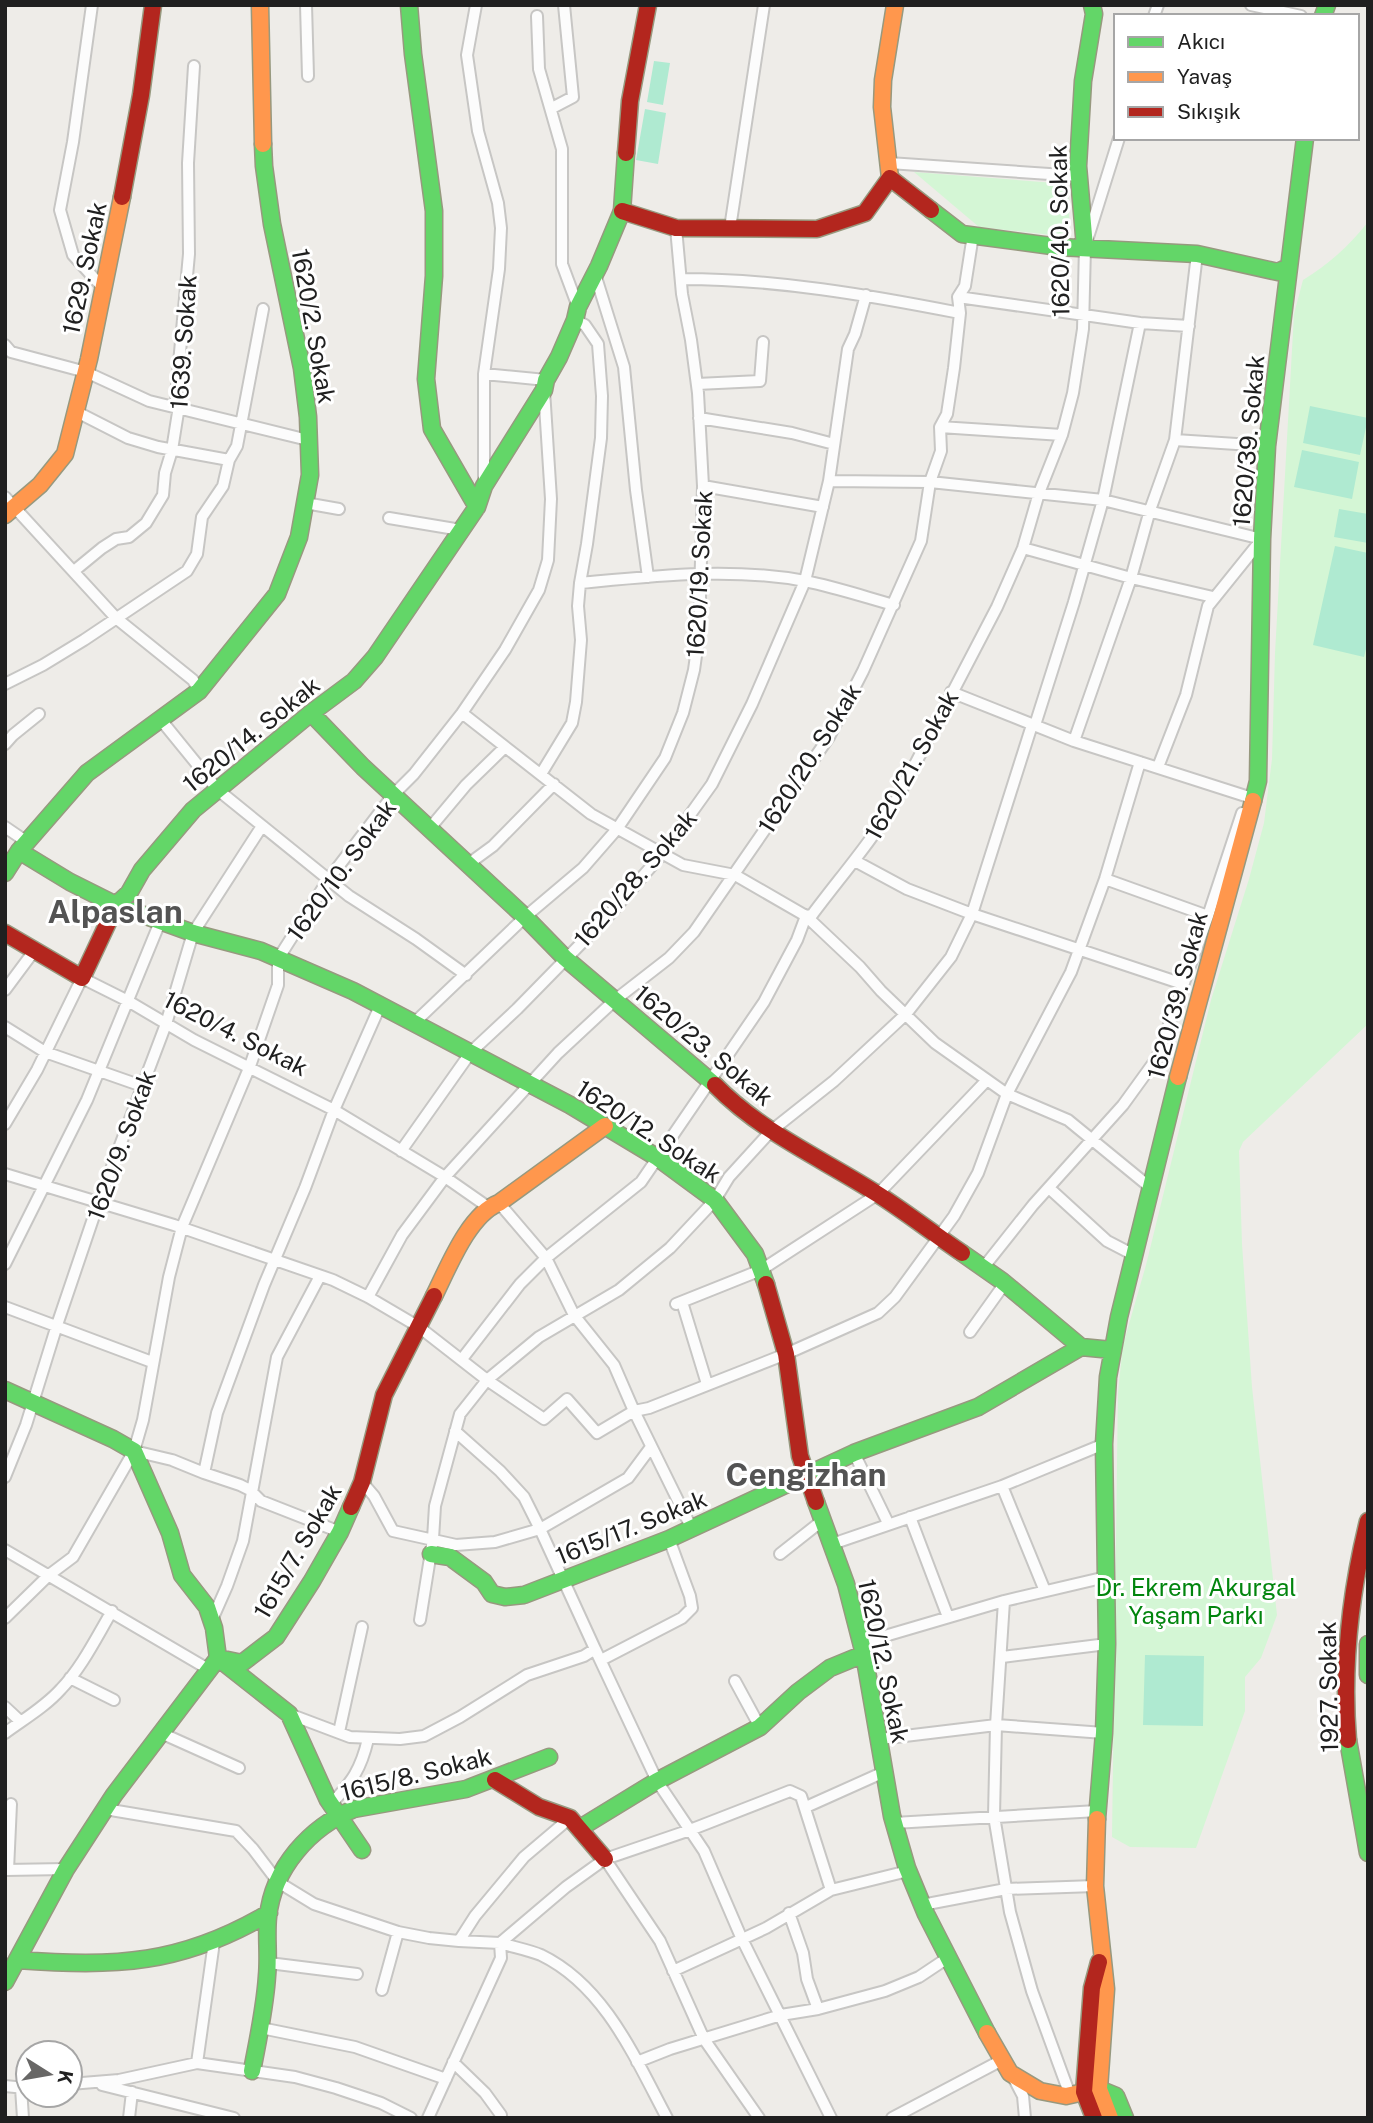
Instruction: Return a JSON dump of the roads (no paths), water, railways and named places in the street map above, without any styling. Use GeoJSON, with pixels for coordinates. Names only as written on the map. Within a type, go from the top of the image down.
{"type":"FeatureCollection","features":[{"type":"Feature","properties":{"kind":"main road","name":"1629. Sokak"},"geometry":{"type":"LineString","coordinates":[[9,506],[40,485],[65,454],[104,289],[141,95],[153,5]]}},
{"type":"Feature","properties":{"kind":"main road","name":"1620/2. Sokak"},"geometry":{"type":"LineString","coordinates":[[5,873],[23,847],[87,773],[199,691],[277,594],[299,537],[310,475],[308,440],[302,368],[272,223],[264,166],[260,5]]}},
{"type":"Feature","properties":{"kind":"main road"},"geometry":{"type":"LineString","coordinates":[[409,5],[434,211],[434,276],[426,379],[432,429],[477,507]]}},
{"type":"Feature","properties":{"kind":"main road","name":"1620/14. Sokak"},"geometry":{"type":"LineString","coordinates":[[82,978],[116,905],[130,893],[142,870],[178,827],[218,790],[354,681],[375,657],[477,507],[484,486],[559,357],[622,211],[630,101],[648,5]]}},
{"type":"Feature","properties":{"kind":"main road"},"geometry":{"type":"LineString","coordinates":[[622,211],[676,228],[817,229],[865,213],[889,170],[882,107],[883,80],[895,5]]}},
{"type":"Feature","properties":{"kind":"main road","name":"1620/40. Sokak"},"geometry":{"type":"LineString","coordinates":[[1085,247],[1079,176],[1083,81],[1094,14],[1092,5]]}},
{"type":"Feature","properties":{"kind":"main road","name":"1620/39. Sokak"},"geometry":{"type":"LineString","coordinates":[[1085,2092],[1092,1988],[1101,1953],[1102,1933],[1096,1886],[1097,1811],[1104,1733],[1107,1644],[1104,1444],[1108,1377],[1112,1350],[1190,1030],[1259,767],[1262,539],[1268,446],[1287,267],[1306,140]]}},
{"type":"Feature","properties":{"kind":"main road"},"geometry":{"type":"LineString","coordinates":[[889,170],[962,234],[1059,247],[1197,254],[1279,272],[1287,267]]}},
{"type":"Feature","properties":{"kind":"main road","name":"1620/23. Sokak"},"geometry":{"type":"LineString","coordinates":[[311,713],[565,958],[673,1051],[711,1080],[733,1103],[771,1131],[878,1194],[1005,1283],[1081,1347]]}},
{"type":"Feature","properties":{"kind":"main road","name":"1620/12. Sokak"},"geometry":{"type":"LineString","coordinates":[[23,847],[70,882],[116,905],[193,933],[261,951],[353,991],[605,1126],[658,1158],[715,1200],[755,1254],[773,1302],[786,1354],[796,1438],[806,1474],[846,1584],[862,1648],[894,1823],[908,1871],[922,1905],[976,2014],[1006,2066],[1040,2091],[1085,2092]]}},
{"type":"Feature","properties":{"kind":"main road","name":"1620/4. Sokak"},"geometry":{"type":"LineString","coordinates":[[5,933],[82,978]]}},
{"type":"Feature","properties":{"kind":"main road","name":"1615/7. Sokak"},"geometry":{"type":"LineString","coordinates":[[213,1663],[242,1663],[276,1637],[312,1581],[340,1532],[362,1482],[384,1395],[460,1244],[494,1205],[605,1126]]}},
{"type":"Feature","properties":{"kind":"main road"},"geometry":{"type":"LineString","coordinates":[[1081,1347],[1112,1350]]}},
{"type":"Feature","properties":{"kind":"main road","name":"1615/17. Sokak"},"geometry":{"type":"LineString","coordinates":[[432,1547],[484,1582],[492,1594],[505,1597],[524,1595],[692,1530],[854,1452],[978,1407],[1081,1347]]}},
{"type":"Feature","properties":{"kind":"main road"},"geometry":{"type":"LineString","coordinates":[[5,1391],[134,1451],[170,1533],[182,1575],[194,1587],[212,1620],[213,1663],[105,1809],[66,1868],[11,1961],[5,1982]]}},
{"type":"Feature","properties":{"kind":"main road","name":"1927. Sokak"},"geometry":{"type":"LineString","coordinates":[[1368,1521],[1352,1592],[1346,1651],[1349,1744],[1368,1853]]}},
{"type":"Feature","properties":{"kind":"main road","name":"1927. Sokak"},"geometry":{"type":"LineString","coordinates":[[1368,1644],[1368,1675]]}},
{"type":"Feature","properties":{"kind":"main road"},"geometry":{"type":"LineString","coordinates":[[575,1823],[760,1727],[798,1692],[862,1648]]}},
{"type":"Feature","properties":{"kind":"main road"},"geometry":{"type":"LineString","coordinates":[[213,1663],[289,1714],[334,1810],[362,1850]]}},
{"type":"Feature","properties":{"kind":"main road","name":"1615/8. Sokak"},"geometry":{"type":"LineString","coordinates":[[252,2071],[261,2028],[269,1963],[269,1913],[278,1882],[299,1848],[334,1810],[453,1792],[495,1780],[549,1757]]}},
{"type":"Feature","properties":{"kind":"main road"},"geometry":{"type":"LineString","coordinates":[[495,1780],[539,1807],[575,1823],[605,1859]]}},
{"type":"Feature","properties":{"kind":"main road"},"geometry":{"type":"LineString","coordinates":[[11,1961],[78,1964],[148,1960],[214,1942],[269,1913]]}},
{"type":"Feature","properties":{"kind":"main road"},"geometry":{"type":"LineString","coordinates":[[1085,2092],[1094,2118]]}},
{"type":"Feature","properties":{"kind":"main road"},"geometry":{"type":"LineString","coordinates":[[1085,2092],[1110,2118]]}},
{"type":"Feature","properties":{"kind":"main road"},"geometry":{"type":"LineString","coordinates":[[1085,2092],[1116,2096],[1125,2118]]}},
{"type":"Feature","properties":{"kind":"street"},"geometry":{"type":"LineString","coordinates":[[92,5],[75,129],[60,210],[73,255],[104,289]]}},
{"type":"Feature","properties":{"kind":"street"},"geometry":{"type":"LineString","coordinates":[[306,5],[308,76]]}},
{"type":"Feature","properties":{"kind":"street"},"geometry":{"type":"LineString","coordinates":[[475,5],[467,55],[478,131],[498,203],[501,228],[499,269],[484,374],[484,486]]}},
{"type":"Feature","properties":{"kind":"street"},"geometry":{"type":"LineString","coordinates":[[552,108],[573,97],[564,5]]}},
{"type":"Feature","properties":{"kind":"street"},"geometry":{"type":"LineString","coordinates":[[730,228],[764,5]]}},
{"type":"Feature","properties":{"kind":"street"},"geometry":{"type":"LineString","coordinates":[[1251,5],[1292,14]]}},
{"type":"Feature","properties":{"kind":"street"},"geometry":{"type":"LineString","coordinates":[[537,16],[539,69],[562,149],[562,264],[577,314],[598,344],[602,396],[601,438],[578,606],[581,640],[576,702],[572,723],[541,774]]}},
{"type":"Feature","properties":{"kind":"street","name":"1639. Sokak"},"geometry":{"type":"LineString","coordinates":[[74,571],[102,548],[116,539],[129,537],[146,523],[163,495],[179,407],[177,396],[189,254],[188,163],[194,66]]}},
{"type":"Feature","properties":{"kind":"street"},"geometry":{"type":"LineString","coordinates":[[1085,247],[1118,140]]}},
{"type":"Feature","properties":{"kind":"street"},"geometry":{"type":"LineString","coordinates":[[889,170],[1079,176]]}},
{"type":"Feature","properties":{"kind":"street","name":"1620/19. Sokak"},"geometry":{"type":"LineString","coordinates":[[413,1024],[525,917],[583,868],[617,829],[665,758],[683,713],[694,670],[702,574],[703,486],[697,384],[682,294],[676,228]]}},
{"type":"Feature","properties":{"kind":"street","name":"1620/20. Sokak"},"geometry":{"type":"LineString","coordinates":[[368,1297],[402,1235],[445,1177],[558,1053],[615,1000],[669,958],[694,932],[829,737],[894,605],[921,541],[930,482],[941,451],[940,427],[947,414],[960,313],[958,297],[965,286],[973,235]]}},
{"type":"Feature","properties":{"kind":"street","name":"1620/40. Sokak"},"geometry":{"type":"LineString","coordinates":[[1039,493],[1062,435],[1073,393],[1084,315],[1085,247]]}},
{"type":"Feature","properties":{"kind":"street"},"geometry":{"type":"LineString","coordinates":[[1074,741],[1131,578],[1150,510],[1175,440],[1197,254]]}},
{"type":"Feature","properties":{"kind":"street"},"geometry":{"type":"LineString","coordinates":[[595,274],[624,367],[648,577]]}},
{"type":"Feature","properties":{"kind":"street"},"geometry":{"type":"LineString","coordinates":[[682,279],[770,282],[866,295],[960,313]]}},
{"type":"Feature","properties":{"kind":"street","name":"1620/28. Sokak"},"geometry":{"type":"LineString","coordinates":[[401,1151],[471,1052],[610,914],[662,854],[712,785],[752,704],[805,581],[829,481],[848,349],[866,295]]}},
{"type":"Feature","properties":{"kind":"street"},"geometry":{"type":"LineString","coordinates":[[958,297],[1140,323],[1189,326]]}},
{"type":"Feature","properties":{"kind":"street"},"geometry":{"type":"LineString","coordinates":[[5,684],[43,665],[187,571],[197,554],[202,517],[223,486],[229,460],[237,446],[263,309]]}},
{"type":"Feature","properties":{"kind":"street"},"geometry":{"type":"LineString","coordinates":[[420,1620],[432,1547],[435,1506],[455,1431],[460,1415],[487,1380],[539,1337],[619,1290],[670,1248],[715,1200],[729,1177],[771,1131],[834,1081],[906,1014],[951,957],[972,914],[1085,566],[1103,500],[1140,323]]}},
{"type":"Feature","properties":{"kind":"street"},"geometry":{"type":"LineString","coordinates":[[697,384],[760,381],[763,342]]}},
{"type":"Feature","properties":{"kind":"street"},"geometry":{"type":"LineString","coordinates":[[5,345],[11,352],[86,372],[149,401],[308,440]]}},
{"type":"Feature","properties":{"kind":"street"},"geometry":{"type":"LineString","coordinates":[[484,374],[545,385]]}},
{"type":"Feature","properties":{"kind":"street","name":"1620/10. Sokak"},"geometry":{"type":"LineString","coordinates":[[5,1618],[49,1575],[73,1557],[134,1451],[169,1277],[182,1227],[250,1066],[278,985],[278,959],[328,880],[393,795],[409,780],[461,713],[521,624],[539,590],[548,560],[551,499],[545,385]]}},
{"type":"Feature","properties":{"kind":"street"},"geometry":{"type":"LineString","coordinates":[[77,412],[128,438],[172,450],[229,460]]}},
{"type":"Feature","properties":{"kind":"street"},"geometry":{"type":"LineString","coordinates":[[699,418],[792,433],[834,444]]}},
{"type":"Feature","properties":{"kind":"street"},"geometry":{"type":"LineString","coordinates":[[940,427],[1062,435]]}},
{"type":"Feature","properties":{"kind":"street"},"geometry":{"type":"LineString","coordinates":[[1175,440],[1268,446]]}},
{"type":"Feature","properties":{"kind":"street"},"geometry":{"type":"LineString","coordinates":[[829,481],[930,482],[1103,500],[1262,539],[1208,606],[1186,695],[1158,767]]}},
{"type":"Feature","properties":{"kind":"street"},"geometry":{"type":"LineString","coordinates":[[703,486],[823,507]]}},
{"type":"Feature","properties":{"kind":"street","name":"1620/21. Sokak"},"geometry":{"type":"LineString","coordinates":[[462,1359],[520,1284],[546,1258],[641,1182],[764,1002],[797,940],[806,916],[812,915],[855,861],[892,807],[997,607],[1023,548],[1039,493]]}},
{"type":"Feature","properties":{"kind":"street"},"geometry":{"type":"LineString","coordinates":[[305,503],[338,509]]}},
{"type":"Feature","properties":{"kind":"street"},"geometry":{"type":"LineString","coordinates":[[9,506],[116,618],[192,680],[199,691]]}},
{"type":"Feature","properties":{"kind":"street"},"geometry":{"type":"LineString","coordinates":[[389,518],[461,530]]}},
{"type":"Feature","properties":{"kind":"street"},"geometry":{"type":"LineString","coordinates":[[1023,548],[1213,597]]}},
{"type":"Feature","properties":{"kind":"street"},"geometry":{"type":"LineString","coordinates":[[580,583],[702,574],[744,575],[805,581],[894,605]]}},
{"type":"Feature","properties":{"kind":"street"},"geometry":{"type":"LineString","coordinates":[[951,692],[1074,741],[1251,798],[1157,1058],[1123,1105],[983,1268]]}},
{"type":"Feature","properties":{"kind":"street"},"geometry":{"type":"LineString","coordinates":[[461,713],[591,814],[683,865],[735,876],[806,916],[935,1043],[1007,1094],[1068,1121],[1151,1188]]}},
{"type":"Feature","properties":{"kind":"street"},"geometry":{"type":"LineString","coordinates":[[5,744],[39,714]]}},
{"type":"Feature","properties":{"kind":"street"},"geometry":{"type":"LineString","coordinates":[[162,720],[218,790],[328,880],[466,975]]}},
{"type":"Feature","properties":{"kind":"street"},"geometry":{"type":"LineString","coordinates":[[430,828],[466,785],[505,747]]}},
{"type":"Feature","properties":{"kind":"street"},"geometry":{"type":"LineString","coordinates":[[5,1174],[182,1227],[320,1276],[368,1297],[419,1327],[487,1380],[544,1419],[567,1399],[597,1433],[634,1411],[649,1408],[786,1354],[878,1313],[895,1297],[954,1216],[978,1173],[1007,1094],[1071,971],[1105,879],[1140,762]]}},
{"type":"Feature","properties":{"kind":"street"},"geometry":{"type":"LineString","coordinates":[[467,865],[493,846],[554,784]]}},
{"type":"Feature","properties":{"kind":"street","name":"1620/9. Sokak"},"geometry":{"type":"LineString","coordinates":[[5,1476],[33,1402],[99,1201],[166,1024],[193,933],[262,826]]}},
{"type":"Feature","properties":{"kind":"street"},"geometry":{"type":"LineString","coordinates":[[5,827],[23,847]]}},
{"type":"Feature","properties":{"kind":"street"},"geometry":{"type":"LineString","coordinates":[[855,861],[907,890],[1183,985]]}},
{"type":"Feature","properties":{"kind":"street"},"geometry":{"type":"LineString","coordinates":[[1105,879],[1208,916]]}},
{"type":"Feature","properties":{"kind":"street"},"geometry":{"type":"LineString","coordinates":[[5,1264],[66,1145],[160,922]]}},
{"type":"Feature","properties":{"kind":"street"},"geometry":{"type":"LineString","coordinates":[[5,990],[34,951]]}},
{"type":"Feature","properties":{"kind":"street","name":"1620/4. Sokak"},"geometry":{"type":"LineString","coordinates":[[82,978],[334,1110],[494,1205],[546,1258],[574,1315],[614,1365],[692,1530]]}},
{"type":"Feature","properties":{"kind":"street","name":"1620/14. Sokak"},"geometry":{"type":"LineString","coordinates":[[5,1124],[82,978]]}},
{"type":"Feature","properties":{"kind":"street"},"geometry":{"type":"LineString","coordinates":[[204,1474],[217,1413],[274,1260],[334,1110],[380,1006]]}},
{"type":"Feature","properties":{"kind":"street"},"geometry":{"type":"LineString","coordinates":[[5,1027],[45,1052],[142,1086]]}},
{"type":"Feature","properties":{"kind":"street"},"geometry":{"type":"LineString","coordinates":[[707,1384],[679,1303],[761,1270],[878,1194],[986,1080]]}},
{"type":"Feature","properties":{"kind":"street"},"geometry":{"type":"LineString","coordinates":[[1049,1188],[1107,1241],[1135,1255]]}},
{"type":"Feature","properties":{"kind":"street"},"geometry":{"type":"LineString","coordinates":[[212,1620],[243,1541],[277,1357],[320,1276]]}},
{"type":"Feature","properties":{"kind":"street"},"geometry":{"type":"LineString","coordinates":[[970,1332],[1005,1283]]}},
{"type":"Feature","properties":{"kind":"street"},"geometry":{"type":"LineString","coordinates":[[5,1307],[152,1362]]}},
{"type":"Feature","properties":{"kind":"street"},"geometry":{"type":"LineString","coordinates":[[455,1431],[500,1471],[524,1497],[657,1781],[704,1851],[741,1937],[831,2118]]}},
{"type":"Feature","properties":{"kind":"street"},"geometry":{"type":"LineString","coordinates":[[832,1544],[1002,1486],[1104,1444]]}},
{"type":"Feature","properties":{"kind":"street"},"geometry":{"type":"LineString","coordinates":[[362,1482],[374,1496],[393,1531],[432,1547],[495,1542],[540,1529],[628,1478],[651,1447]]}},
{"type":"Feature","properties":{"kind":"street"},"geometry":{"type":"LineString","coordinates":[[134,1451],[172,1460],[240,1485],[282,1511],[340,1532]]}},
{"type":"Feature","properties":{"kind":"street"},"geometry":{"type":"LineString","coordinates":[[854,1452],[888,1523]]}},
{"type":"Feature","properties":{"kind":"street"},"geometry":{"type":"LineString","coordinates":[[1002,1486],[1045,1591]]}},
{"type":"Feature","properties":{"kind":"street"},"geometry":{"type":"LineString","coordinates":[[909,1517],[948,1617]]}},
{"type":"Feature","properties":{"kind":"street"},"geometry":{"type":"LineString","coordinates":[[780,1554],[823,1520]]}},
{"type":"Feature","properties":{"kind":"street"},"geometry":{"type":"LineString","coordinates":[[601,1660],[682,1618],[691,1608],[690,1597],[669,1539]]}},
{"type":"Feature","properties":{"kind":"street"},"geometry":{"type":"LineString","coordinates":[[5,1550],[112,1611],[213,1663]]}},
{"type":"Feature","properties":{"kind":"street"},"geometry":{"type":"LineString","coordinates":[[862,1648],[948,1617],[1106,1577]]}},
{"type":"Feature","properties":{"kind":"street"},"geometry":{"type":"LineString","coordinates":[[1004,1601],[996,1725],[994,1816],[1006,1889],[1032,1991],[1085,2092]]}},
{"type":"Feature","properties":{"kind":"street"},"geometry":{"type":"LineString","coordinates":[[5,1734],[62,1689],[78,1670],[112,1611]]}},
{"type":"Feature","properties":{"kind":"street"},"geometry":{"type":"LineString","coordinates":[[339,1732],[362,1627]]}},
{"type":"Feature","properties":{"kind":"street"},"geometry":{"type":"LineString","coordinates":[[1002,1657],[1107,1644]]}},
{"type":"Feature","properties":{"kind":"street"},"geometry":{"type":"LineString","coordinates":[[289,1714],[350,1737],[400,1739],[424,1736],[527,1675],[584,1656],[595,1649]]}},
{"type":"Feature","properties":{"kind":"street"},"geometry":{"type":"LineString","coordinates":[[69,1678],[114,1700]]}},
{"type":"Feature","properties":{"kind":"street"},"geometry":{"type":"LineString","coordinates":[[735,1681],[760,1727]]}},
{"type":"Feature","properties":{"kind":"street"},"geometry":{"type":"LineString","coordinates":[[5,1707],[20,1721]]}},
{"type":"Feature","properties":{"kind":"street"},"geometry":{"type":"LineString","coordinates":[[880,1739],[996,1725],[1104,1733]]}},
{"type":"Feature","properties":{"kind":"street"},"geometry":{"type":"LineString","coordinates":[[161,1732],[239,1768]]}},
{"type":"Feature","properties":{"kind":"street"},"geometry":{"type":"LineString","coordinates":[[334,1810],[363,1761],[368,1739]]}},
{"type":"Feature","properties":{"kind":"street"},"geometry":{"type":"LineString","coordinates":[[806,1807],[884,1772]]}},
{"type":"Feature","properties":{"kind":"street"},"geometry":{"type":"LineString","coordinates":[[500,1943],[566,1887],[605,1859],[690,1830],[790,1791],[802,1796],[831,1890]]}},
{"type":"Feature","properties":{"kind":"street"},"geometry":{"type":"LineString","coordinates":[[11,1804],[7,1870],[66,1868]]}},
{"type":"Feature","properties":{"kind":"street"},"geometry":{"type":"LineString","coordinates":[[105,1809],[236,1831],[278,1882],[314,1905],[398,1932],[429,1938],[500,1943],[540,1955],[591,1992],[619,2031],[667,2118]]}},
{"type":"Feature","properties":{"kind":"street"},"geometry":{"type":"LineString","coordinates":[[894,1823],[1097,1811]]}},
{"type":"Feature","properties":{"kind":"street"},"geometry":{"type":"LineString","coordinates":[[459,1941],[475,1916],[524,1857],[575,1823]]}},
{"type":"Feature","properties":{"kind":"street"},"geometry":{"type":"LineString","coordinates":[[605,1859],[660,1941],[704,2039],[759,2118]]}},
{"type":"Feature","properties":{"kind":"street"},"geometry":{"type":"LineString","coordinates":[[673,1971],[741,1937],[766,1928],[831,1890],[908,1871]]}},
{"type":"Feature","properties":{"kind":"street"},"geometry":{"type":"LineString","coordinates":[[922,1905],[1006,1889],[1096,1886]]}},
{"type":"Feature","properties":{"kind":"street"},"geometry":{"type":"LineString","coordinates":[[789,1913],[818,2009]]}},
{"type":"Feature","properties":{"kind":"street"},"geometry":{"type":"LineString","coordinates":[[382,1990],[398,1932]]}},
{"type":"Feature","properties":{"kind":"street"},"geometry":{"type":"LineString","coordinates":[[197,2063],[214,1942]]}},
{"type":"Feature","properties":{"kind":"street"},"geometry":{"type":"LineString","coordinates":[[428,2118],[501,1958],[500,1943]]}},
{"type":"Feature","properties":{"kind":"street"},"geometry":{"type":"LineString","coordinates":[[637,2062],[781,2015],[818,2009],[885,1991],[919,1978],[949,1957]]}},
{"type":"Feature","properties":{"kind":"street"},"geometry":{"type":"LineString","coordinates":[[269,1963],[357,1974]]}},
{"type":"Feature","properties":{"kind":"street"},"geometry":{"type":"LineString","coordinates":[[261,2028],[355,2046],[446,2079]]}},
{"type":"Feature","properties":{"kind":"street"},"geometry":{"type":"LineString","coordinates":[[453,2062],[485,2093],[501,2115]]}},
{"type":"Feature","properties":{"kind":"street"},"geometry":{"type":"LineString","coordinates":[[84,2083],[119,2080],[197,2063],[295,2077],[381,2102],[411,2118]]}},
{"type":"Feature","properties":{"kind":"street"},"geometry":{"type":"LineString","coordinates":[[892,2118],[1006,2066]]}},
{"type":"Feature","properties":{"kind":"street","name":"1620/12. Sokak"},"geometry":{"type":"LineString","coordinates":[[1006,2066],[1023,2095],[1025,2118]]}},
{"type":"Feature","properties":{"kind":"street"},"geometry":{"type":"LineString","coordinates":[[93,2082],[234,2118]]}},
{"type":"Feature","properties":{"kind":"street"},"geometry":{"type":"LineString","coordinates":[[129,2118],[132,2092]]}},
{"type":"Feature","properties":{"kind":"district","name":"Alpaslan"},"geometry":{"type":"Point","coordinates":[115,911]}},
{"type":"Feature","properties":{"kind":"district","name":"Cengizhan"},"geometry":{"type":"Point","coordinates":[806,1474]}},
{"type":"Feature","properties":{"kind":"park label","name":"Dr. Ekrem Akurgal Yaşam Parkı"},"geometry":{"type":"Point","coordinates":[1196,1601]}}]}
